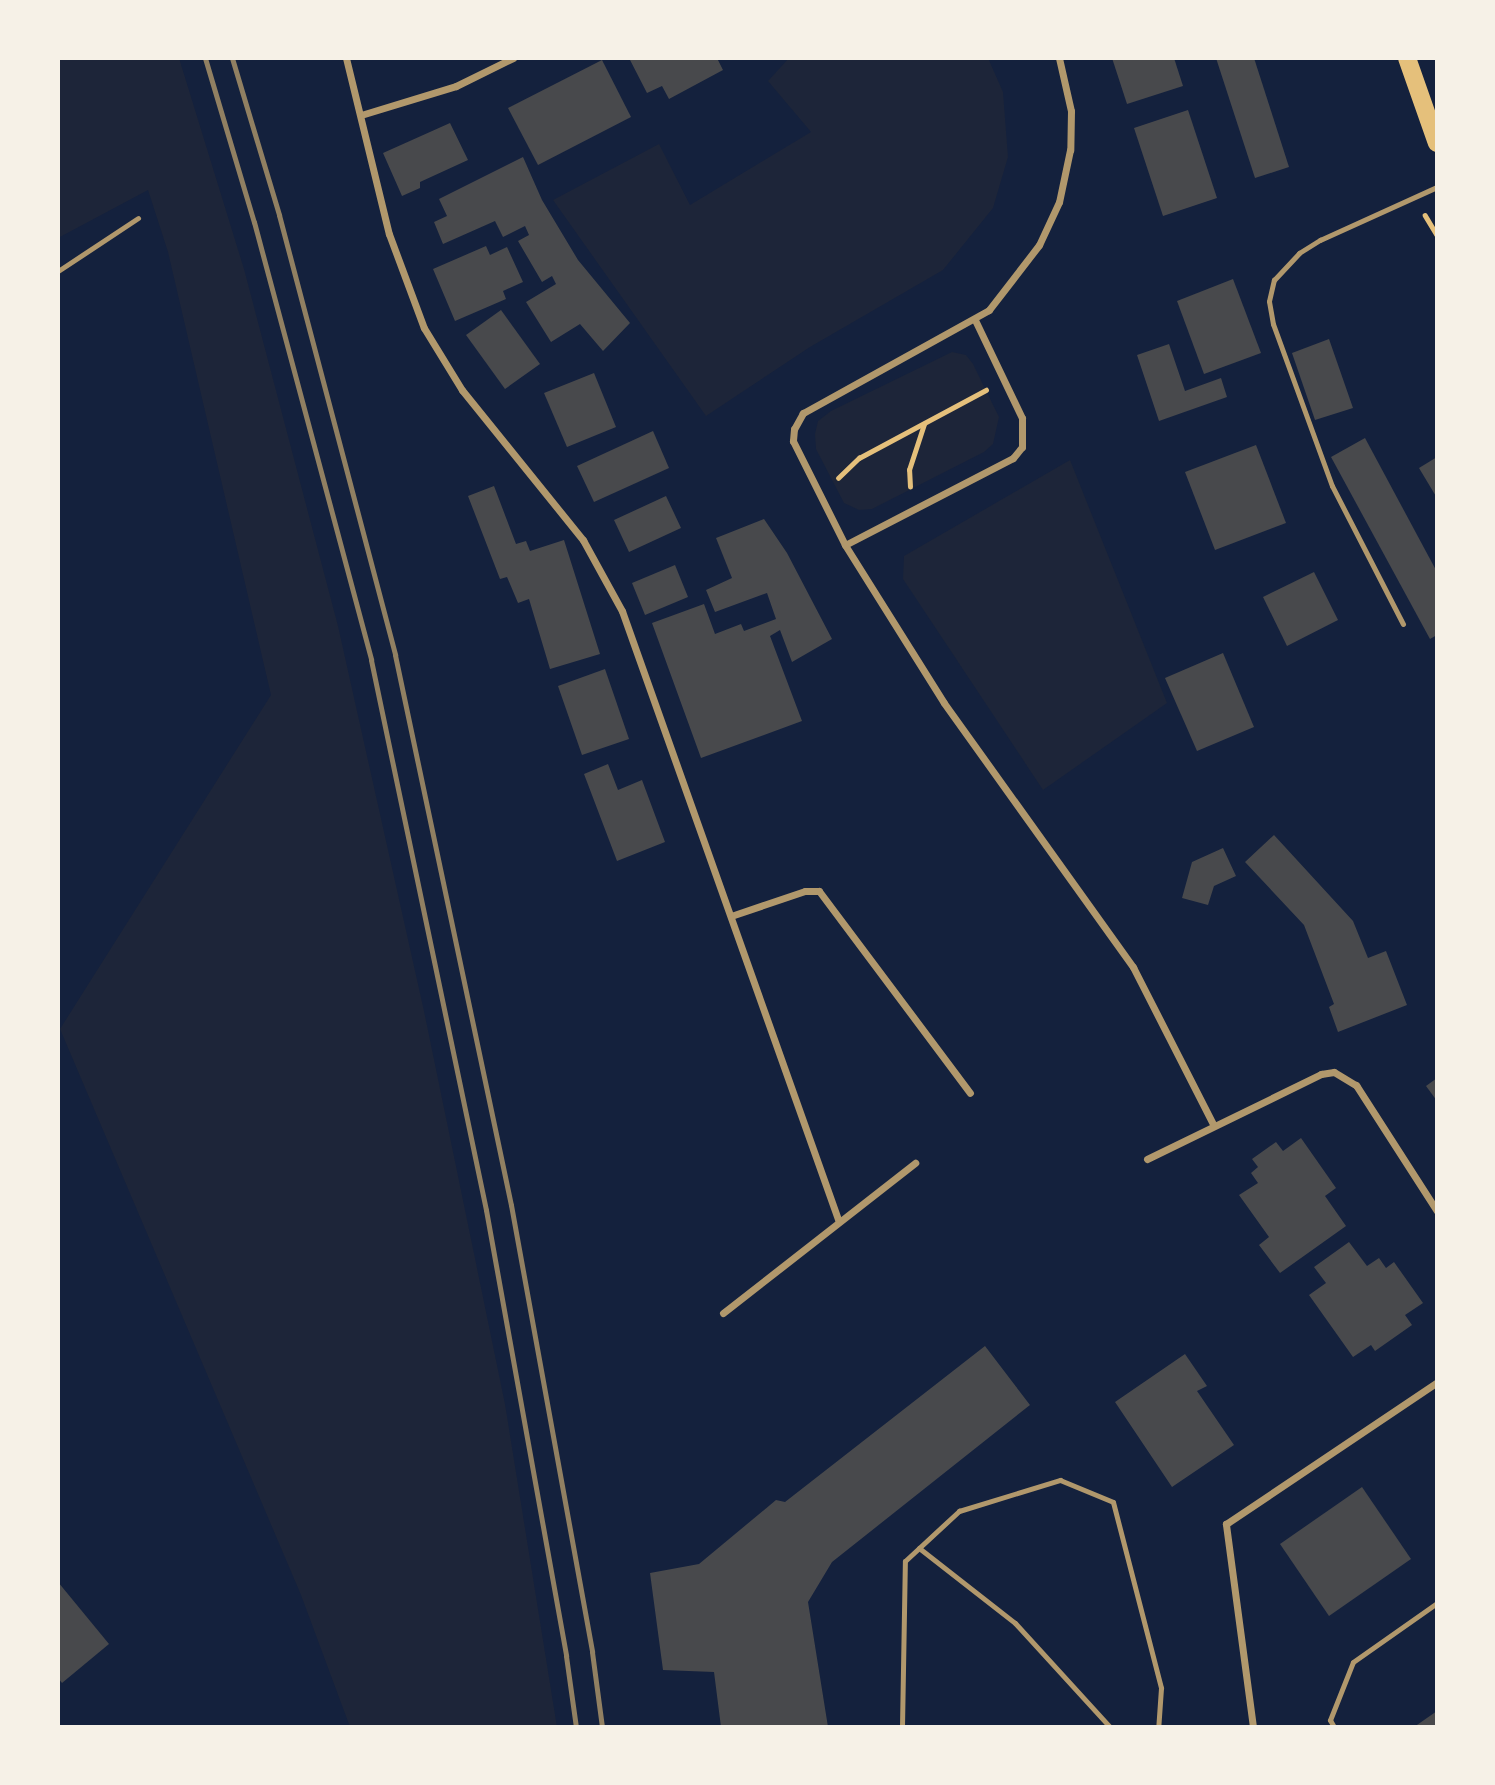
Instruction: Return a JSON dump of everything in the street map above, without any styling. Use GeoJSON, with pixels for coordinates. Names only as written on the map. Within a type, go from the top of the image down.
{"type":"FeatureCollection","features":[{"type":"Feature","properties":{"kind":"main road"},"geometry":{"type":"LineString","coordinates":[[1406,58],[1437,143]]}},
{"type":"Feature","properties":{"kind":"street"},"geometry":{"type":"LineString","coordinates":[[346,58],[389,234],[424,328],[462,390],[583,540],[622,611],[839,1222]]}},
{"type":"Feature","properties":{"kind":"street"},"geometry":{"type":"LineString","coordinates":[[361,115],[456,86],[513,58]]}},
{"type":"Feature","properties":{"kind":"street"},"geometry":{"type":"LineString","coordinates":[[1059,58],[1068,91],[1072,131],[1068,167],[1048,231],[1000,300],[975,320],[840,390],[799,417],[793,435],[794,447],[845,545],[944,704],[1133,967],[1214,1126]]}},
{"type":"Feature","properties":{"kind":"street"},"geometry":{"type":"LineString","coordinates":[[845,545],[1013,458],[1022,447],[1022,418],[975,320]]}},
{"type":"Feature","properties":{"kind":"street"},"geometry":{"type":"LineString","coordinates":[[731,916],[805,891],[819,891],[970,1093]]}},
{"type":"Feature","properties":{"kind":"street"},"geometry":{"type":"LineString","coordinates":[[1147,1159],[1321,1074],[1340,1074],[1356,1085],[1437,1211]]}},
{"type":"Feature","properties":{"kind":"street"},"geometry":{"type":"LineString","coordinates":[[723,1313],[915,1163]]}},
{"type":"Feature","properties":{"kind":"street"},"geometry":{"type":"LineString","coordinates":[[1253,1727],[1226,1524],[1437,1382]]}},
{"type":"Feature","properties":{"kind":"lane"},"geometry":{"type":"LineString","coordinates":[[1403,624],[1332,486],[1273,324],[1269,302],[1274,280],[1299,253],[1320,240],[1437,187]]}},
{"type":"Feature","properties":{"kind":"lane"},"geometry":{"type":"LineString","coordinates":[[58,271],[138,218]]}},
{"type":"Feature","properties":{"kind":"lane"},"geometry":{"type":"LineString","coordinates":[[902,1727],[905,1561],[959,1511],[1060,1480],[1113,1502],[1161,1688],[1158,1727]]}},
{"type":"Feature","properties":{"kind":"lane"},"geometry":{"type":"LineString","coordinates":[[919,1548],[1015,1623],[1110,1727]]}},
{"type":"Feature","properties":{"kind":"lane"},"geometry":{"type":"LineString","coordinates":[[1334,1727],[1330,1720],[1353,1662],[1437,1603]]}},
{"type":"Feature","properties":{"kind":"path"},"geometry":{"type":"LineString","coordinates":[[859,458],[986,390]]}},
{"type":"Feature","properties":{"kind":"path"},"geometry":{"type":"LineString","coordinates":[[910,489],[909,470],[924,423]]}},
{"type":"Feature","properties":{"kind":"shaded area"},"geometry":{"type":"Polygon","coordinates":[[[58,58],[179,58],[244,269],[338,626],[424,1011],[505,1404],[557,1727],[350,1727],[301,1595],[60,1029],[271,695],[168,252],[148,190],[58,238],[58,58]]]}},
{"type":"Feature","properties":{"kind":"shaded area"},"geometry":{"type":"Polygon","coordinates":[[[789,58],[988,58],[1003,92],[1008,157],[993,208],[943,270],[810,347],[706,416],[553,200],[659,144],[690,205],[811,132],[768,81],[789,58]]]}},
{"type":"Feature","properties":{"kind":"shaded area"},"geometry":{"type":"Polygon","coordinates":[[[952,352],[966,355],[973,364],[999,417],[993,444],[984,452],[872,509],[859,510],[844,503],[816,449],[818,421],[831,411],[952,352]]]}},
{"type":"Feature","properties":{"kind":"shaded area"},"geometry":{"type":"Polygon","coordinates":[[[1070,460],[1167,703],[1043,790],[903,579],[904,556],[1070,460]]]}},
{"type":"Feature","properties":{"kind":"building"},"geometry":{"type":"Polygon","coordinates":[[[629,58],[717,58],[723,70],[669,99],[662,86],[647,93],[629,58]]]}},
{"type":"Feature","properties":{"kind":"building"},"geometry":{"type":"Polygon","coordinates":[[[1112,58],[1174,58],[1183,86],[1127,104],[1112,58]]]}},
{"type":"Feature","properties":{"kind":"building"},"geometry":{"type":"Polygon","coordinates":[[[1216,58],[1254,58],[1289,167],[1255,178],[1216,58]]]}},
{"type":"Feature","properties":{"kind":"building"},"geometry":{"type":"Polygon","coordinates":[[[602,60],[631,117],[538,165],[508,108],[602,60]]]}},
{"type":"Feature","properties":{"kind":"building"},"geometry":{"type":"Polygon","coordinates":[[[1188,110],[1217,198],[1163,216],[1134,128],[1188,110]]]}},
{"type":"Feature","properties":{"kind":"building"},"geometry":{"type":"Polygon","coordinates":[[[450,123],[468,160],[420,182],[420,188],[402,196],[383,153],[450,123]]]}},
{"type":"Feature","properties":{"kind":"building"},"geometry":{"type":"Polygon","coordinates":[[[523,157],[542,200],[578,260],[630,323],[603,351],[580,324],[551,342],[526,302],[556,284],[552,276],[542,282],[518,241],[529,235],[525,226],[503,237],[495,221],[443,244],[434,222],[447,216],[439,199],[523,157]]]}},
{"type":"Feature","properties":{"kind":"building"},"geometry":{"type":"Polygon","coordinates":[[[486,246],[490,255],[507,247],[523,282],[503,291],[506,299],[455,321],[433,269],[486,246]]]}},
{"type":"Feature","properties":{"kind":"building"},"geometry":{"type":"Polygon","coordinates":[[[1233,279],[1261,353],[1204,374],[1177,301],[1233,279]]]}},
{"type":"Feature","properties":{"kind":"building"},"geometry":{"type":"Polygon","coordinates":[[[501,310],[540,364],[505,389],[466,335],[501,310]]]}},
{"type":"Feature","properties":{"kind":"building"},"geometry":{"type":"Polygon","coordinates":[[[1329,339],[1353,408],[1315,420],[1292,353],[1329,339]]]}},
{"type":"Feature","properties":{"kind":"building"},"geometry":{"type":"Polygon","coordinates":[[[1169,344],[1185,391],[1221,378],[1227,397],[1159,421],[1137,355],[1169,344]]]}},
{"type":"Feature","properties":{"kind":"building"},"geometry":{"type":"Polygon","coordinates":[[[594,373],[616,427],[567,447],[544,393],[594,373]]]}},
{"type":"Feature","properties":{"kind":"building"},"geometry":{"type":"Polygon","coordinates":[[[653,431],[669,468],[594,502],[577,466],[653,431]]]}},
{"type":"Feature","properties":{"kind":"building"},"geometry":{"type":"Polygon","coordinates":[[[1365,438],[1437,572],[1437,635],[1430,639],[1331,457],[1365,438]]]}},
{"type":"Feature","properties":{"kind":"building"},"geometry":{"type":"Polygon","coordinates":[[[1256,445],[1286,523],[1215,550],[1185,472],[1256,445]]]}},
{"type":"Feature","properties":{"kind":"building"},"geometry":{"type":"Polygon","coordinates":[[[1437,457],[1437,498],[1419,468],[1437,457]]]}},
{"type":"Feature","properties":{"kind":"building"},"geometry":{"type":"Polygon","coordinates":[[[494,486],[516,544],[526,541],[530,551],[564,540],[600,654],[550,669],[529,599],[518,603],[507,577],[500,579],[468,496],[494,486]]]}},
{"type":"Feature","properties":{"kind":"building"},"geometry":{"type":"Polygon","coordinates":[[[666,496],[681,528],[629,552],[614,520],[666,496]]]}},
{"type":"Feature","properties":{"kind":"building"},"geometry":{"type":"Polygon","coordinates":[[[764,519],[787,553],[832,639],[792,662],[780,630],[770,636],[802,721],[701,758],[652,623],[704,604],[715,634],[741,624],[744,631],[776,619],[767,593],[715,612],[706,590],[732,578],[716,538],[764,519]]]}},
{"type":"Feature","properties":{"kind":"building"},"geometry":{"type":"Polygon","coordinates":[[[675,565],[688,597],[645,615],[632,583],[675,565]]]}},
{"type":"Feature","properties":{"kind":"building"},"geometry":{"type":"Polygon","coordinates":[[[1314,572],[1338,620],[1287,646],[1263,597],[1314,572]]]}},
{"type":"Feature","properties":{"kind":"building"},"geometry":{"type":"Polygon","coordinates":[[[1223,653],[1254,727],[1197,751],[1165,678],[1223,653]]]}},
{"type":"Feature","properties":{"kind":"building"},"geometry":{"type":"Polygon","coordinates":[[[605,669],[629,739],[582,755],[558,686],[605,669]]]}},
{"type":"Feature","properties":{"kind":"building"},"geometry":{"type":"Polygon","coordinates":[[[608,764],[618,790],[642,780],[665,842],[617,861],[584,774],[608,764]]]}},
{"type":"Feature","properties":{"kind":"building"},"geometry":{"type":"Polygon","coordinates":[[[1274,835],[1353,921],[1368,958],[1386,951],[1407,1005],[1338,1032],[1329,1007],[1334,1004],[1304,925],[1245,862],[1274,835]]]}},
{"type":"Feature","properties":{"kind":"building"},"geometry":{"type":"Polygon","coordinates":[[[1223,848],[1236,876],[1214,886],[1208,905],[1182,898],[1192,862],[1223,848]]]}},
{"type":"Feature","properties":{"kind":"building"},"geometry":{"type":"Polygon","coordinates":[[[1437,1078],[1437,1101],[1426,1086],[1437,1078]]]}},
{"type":"Feature","properties":{"kind":"building"},"geometry":{"type":"Polygon","coordinates":[[[1301,1138],[1336,1188],[1325,1196],[1346,1226],[1280,1273],[1259,1245],[1269,1237],[1239,1195],[1258,1183],[1251,1173],[1258,1167],[1252,1159],[1276,1142],[1283,1151],[1301,1138]]]}},
{"type":"Feature","properties":{"kind":"building"},"geometry":{"type":"Polygon","coordinates":[[[1349,1242],[1367,1266],[1379,1258],[1386,1268],[1394,1262],[1423,1303],[1405,1315],[1412,1325],[1375,1351],[1371,1345],[1353,1357],[1309,1295],[1326,1283],[1314,1267],[1349,1242]]]}},
{"type":"Feature","properties":{"kind":"building"},"geometry":{"type":"Polygon","coordinates":[[[985,1346],[1030,1405],[832,1562],[808,1602],[828,1727],[721,1727],[714,1672],[663,1670],[650,1573],[699,1564],[776,1500],[785,1502],[985,1346]]]}},
{"type":"Feature","properties":{"kind":"building"},"geometry":{"type":"Polygon","coordinates":[[[1185,1354],[1207,1386],[1197,1391],[1234,1445],[1172,1487],[1115,1402],[1185,1354]]]}},
{"type":"Feature","properties":{"kind":"building"},"geometry":{"type":"Polygon","coordinates":[[[1362,1487],[1411,1559],[1329,1616],[1280,1544],[1362,1487]]]}},
{"type":"Feature","properties":{"kind":"building"},"geometry":{"type":"Polygon","coordinates":[[[58,1582],[109,1644],[62,1683],[58,1678],[58,1582]]]}},
{"type":"Feature","properties":{"kind":"building"},"geometry":{"type":"Polygon","coordinates":[[[1437,1711],[1437,1727],[1414,1727],[1437,1711]]]}},
{"type":"Feature","properties":{"kind":"railway"},"geometry":{"type":"LineString","coordinates":[[205,58],[254,222],[371,660],[486,1210],[566,1656],[576,1727]]}},
{"type":"Feature","properties":{"kind":"railway"},"geometry":{"type":"LineString","coordinates":[[232,58],[279,215],[395,655],[511,1205],[592,1652],[602,1727]]}}]}
